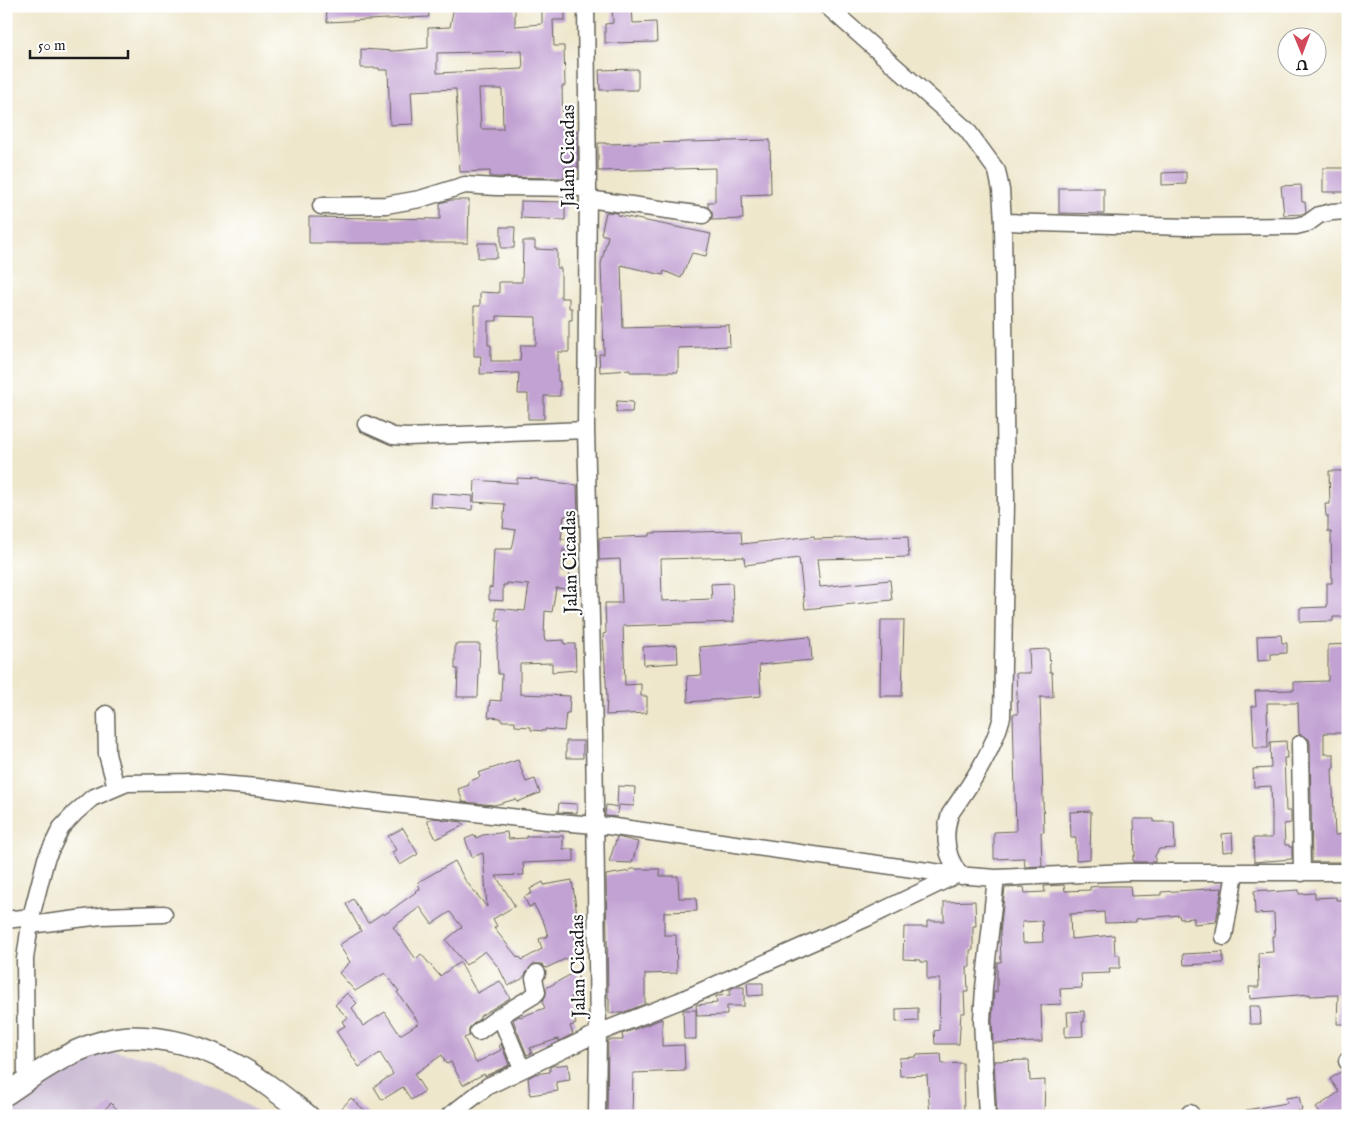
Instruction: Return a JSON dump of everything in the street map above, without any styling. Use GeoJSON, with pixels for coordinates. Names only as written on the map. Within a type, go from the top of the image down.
{"type":"FeatureCollection","features":[{"type":"Feature","properties":{"kind":"main road"},"geometry":{"type":"LineString","coordinates":[[6,1094],[62,1058],[109,1041],[129,1037],[176,1042],[201,1049],[237,1065],[308,1116]]}},
{"type":"Feature","properties":{"kind":"street","name":"Jalan Cicadas"},"geometry":{"type":"LineString","coordinates":[[586,6],[588,193],[586,430],[595,825],[598,1032],[597,1116]]}},
{"type":"Feature","properties":{"kind":"street"},"geometry":{"type":"LineString","coordinates":[[827,6],[966,130],[997,171],[1001,190],[1006,502],[1002,717],[983,762],[950,814],[947,823],[949,858],[959,875]]}},
{"type":"Feature","properties":{"kind":"street"},"geometry":{"type":"LineString","coordinates":[[321,206],[386,205],[420,199],[465,185],[588,193],[703,215]]}},
{"type":"Feature","properties":{"kind":"street"},"geometry":{"type":"LineString","coordinates":[[1003,222],[1187,227],[1296,226],[1308,223],[1319,215],[1348,211]]}},
{"type":"Feature","properties":{"kind":"street"},"geometry":{"type":"LineString","coordinates":[[366,424],[393,436],[407,437],[586,430]]}},
{"type":"Feature","properties":{"kind":"street"},"geometry":{"type":"LineString","coordinates":[[106,714],[107,754],[116,787]]}},
{"type":"Feature","properties":{"kind":"street"},"geometry":{"type":"LineString","coordinates":[[1300,744],[1302,873]]}},
{"type":"Feature","properties":{"kind":"street"},"geometry":{"type":"LineString","coordinates":[[26,1081],[25,959],[31,921],[46,859],[61,828],[75,813],[92,798],[127,784],[144,782],[196,782],[258,787],[388,804],[595,825],[959,875],[996,878],[1128,872],[1348,872]]}},
{"type":"Feature","properties":{"kind":"street"},"geometry":{"type":"LineString","coordinates":[[1224,937],[1235,872]]}},
{"type":"Feature","properties":{"kind":"street"},"geometry":{"type":"LineString","coordinates":[[449,1116],[488,1086],[598,1032],[679,1001],[959,875]]}},
{"type":"Feature","properties":{"kind":"street"},"geometry":{"type":"LineString","coordinates":[[987,1116],[982,1020],[996,878]]}},
{"type":"Feature","properties":{"kind":"street"},"geometry":{"type":"LineString","coordinates":[[6,920],[31,921],[164,914]]}},
{"type":"Feature","properties":{"kind":"street"},"geometry":{"type":"LineString","coordinates":[[478,1032],[500,1016],[534,996],[537,992],[534,978],[537,973]]}},
{"type":"Feature","properties":{"kind":"street"},"geometry":{"type":"LineString","coordinates":[[500,1016],[522,1069]]}},
{"type":"Feature","properties":{"kind":"shaded area"},"geometry":{"type":"Polygon","coordinates":[[[108,1051],[154,1058],[203,1080],[265,1116],[6,1116],[6,1110],[36,1085],[75,1058],[108,1051]]]}},
{"type":"Feature","properties":{"kind":"building"},"geometry":{"type":"Polygon","coordinates":[[[326,6],[428,6],[429,17],[327,22],[326,6]]]}},
{"type":"Feature","properties":{"kind":"building"},"geometry":{"type":"Polygon","coordinates":[[[454,6],[515,6],[515,26],[542,24],[542,6],[565,6],[565,20],[553,20],[554,46],[564,46],[565,86],[562,86],[563,130],[577,130],[578,167],[565,167],[564,178],[490,177],[490,171],[460,172],[456,89],[411,91],[413,124],[390,125],[388,70],[361,68],[361,49],[394,51],[428,48],[428,28],[450,27],[454,6]],[[522,51],[437,53],[437,73],[523,69],[522,51]],[[479,89],[481,129],[503,129],[502,89],[479,89]]]}},
{"type":"Feature","properties":{"kind":"building"},"geometry":{"type":"Polygon","coordinates":[[[612,6],[632,6],[633,23],[656,22],[657,42],[605,43],[605,24],[613,23],[612,6]]]}},
{"type":"Feature","properties":{"kind":"building"},"geometry":{"type":"Polygon","coordinates":[[[638,69],[638,90],[600,90],[599,70],[638,69]]]}},
{"type":"Feature","properties":{"kind":"building"},"geometry":{"type":"Polygon","coordinates":[[[770,140],[771,194],[742,195],[743,219],[712,220],[712,212],[708,207],[708,202],[715,202],[715,168],[598,171],[598,143],[770,140]]]}},
{"type":"Feature","properties":{"kind":"building"},"geometry":{"type":"Polygon","coordinates":[[[1323,168],[1348,168],[1348,192],[1323,192],[1323,168]]]}},
{"type":"Feature","properties":{"kind":"building"},"geometry":{"type":"Polygon","coordinates":[[[1186,172],[1186,184],[1162,185],[1162,173],[1186,172]]]}},
{"type":"Feature","properties":{"kind":"building"},"geometry":{"type":"Polygon","coordinates":[[[1301,185],[1302,202],[1305,202],[1306,212],[1284,215],[1281,186],[1301,185]]]}},
{"type":"Feature","properties":{"kind":"building"},"geometry":{"type":"Polygon","coordinates":[[[1059,188],[1104,188],[1104,214],[1059,213],[1059,188]]]}},
{"type":"Feature","properties":{"kind":"building"},"geometry":{"type":"Polygon","coordinates":[[[451,200],[469,200],[468,243],[309,243],[309,217],[440,219],[440,203],[451,200]]]}},
{"type":"Feature","properties":{"kind":"building"},"geometry":{"type":"Polygon","coordinates":[[[521,201],[565,202],[565,220],[521,218],[521,201]]]}},
{"type":"Feature","properties":{"kind":"building"},"geometry":{"type":"Polygon","coordinates":[[[606,212],[711,234],[706,256],[692,253],[681,278],[664,271],[663,275],[621,265],[623,328],[729,325],[730,346],[678,348],[678,372],[630,372],[630,370],[600,372],[599,354],[604,354],[601,264],[608,236],[601,234],[606,212]]]}},
{"type":"Feature","properties":{"kind":"building"},"geometry":{"type":"Polygon","coordinates":[[[501,227],[515,227],[514,248],[501,248],[501,227]]]}},
{"type":"Feature","properties":{"kind":"building"},"geometry":{"type":"Polygon","coordinates":[[[523,241],[535,241],[535,249],[557,250],[557,268],[561,268],[561,298],[569,298],[569,308],[572,308],[572,320],[569,320],[569,352],[558,352],[560,396],[544,396],[544,419],[528,419],[528,394],[518,394],[519,373],[480,374],[481,356],[474,356],[474,306],[480,306],[480,292],[499,293],[499,282],[522,282],[523,241]],[[497,316],[497,321],[488,321],[488,345],[491,345],[491,361],[520,361],[521,345],[536,345],[536,317],[497,316]]]}},
{"type":"Feature","properties":{"kind":"building"},"geometry":{"type":"Polygon","coordinates":[[[478,243],[497,243],[497,258],[478,258],[478,243]]]}},
{"type":"Feature","properties":{"kind":"building"},"geometry":{"type":"Polygon","coordinates":[[[617,401],[633,402],[632,412],[616,412],[617,401]]]}},
{"type":"Feature","properties":{"kind":"building"},"geometry":{"type":"Polygon","coordinates":[[[1329,471],[1348,471],[1348,617],[1333,617],[1333,621],[1300,622],[1300,608],[1327,607],[1327,583],[1332,583],[1331,532],[1328,532],[1328,516],[1326,516],[1325,504],[1330,504],[1329,471]]]}},
{"type":"Feature","properties":{"kind":"building"},"geometry":{"type":"Polygon","coordinates":[[[517,478],[577,485],[578,516],[564,516],[561,539],[574,539],[573,551],[563,550],[561,571],[570,572],[568,589],[556,588],[552,612],[545,611],[544,636],[545,641],[564,640],[564,644],[575,644],[576,670],[552,672],[552,663],[520,664],[520,694],[570,696],[569,713],[566,713],[564,731],[531,730],[531,727],[515,726],[515,721],[501,721],[501,718],[488,717],[490,700],[501,701],[502,674],[498,674],[497,646],[500,620],[496,620],[496,608],[525,611],[529,585],[507,583],[507,585],[503,585],[503,601],[489,600],[489,587],[492,588],[494,549],[512,549],[516,530],[503,528],[505,504],[474,502],[475,480],[517,483],[517,478]]]}},
{"type":"Feature","properties":{"kind":"building"},"geometry":{"type":"Polygon","coordinates":[[[431,493],[473,496],[472,510],[430,507],[431,493]]]}},
{"type":"Feature","properties":{"kind":"building"},"geometry":{"type":"Polygon","coordinates":[[[741,531],[742,544],[814,536],[815,539],[908,536],[909,557],[817,559],[820,587],[890,580],[892,600],[805,609],[799,558],[745,565],[744,557],[661,559],[662,601],[712,599],[711,584],[732,583],[734,622],[623,626],[625,685],[641,684],[641,696],[647,696],[647,713],[606,715],[607,698],[603,634],[606,633],[605,603],[622,603],[620,559],[599,560],[599,538],[650,536],[650,533],[741,531]]]}},
{"type":"Feature","properties":{"kind":"building"},"geometry":{"type":"Polygon","coordinates":[[[881,620],[904,620],[902,696],[880,696],[881,620]]]}},
{"type":"Feature","properties":{"kind":"building"},"geometry":{"type":"Polygon","coordinates":[[[1281,635],[1282,643],[1287,643],[1287,653],[1271,654],[1271,660],[1258,661],[1257,636],[1281,635]]]}},
{"type":"Feature","properties":{"kind":"building"},"geometry":{"type":"Polygon","coordinates":[[[810,637],[812,660],[759,665],[761,696],[688,702],[687,676],[702,675],[700,647],[810,637]]]}},
{"type":"Feature","properties":{"kind":"building"},"geometry":{"type":"Polygon","coordinates":[[[455,644],[480,644],[478,697],[457,697],[458,669],[455,669],[455,644]]]}},
{"type":"Feature","properties":{"kind":"building"},"geometry":{"type":"Polygon","coordinates":[[[1348,644],[1348,677],[1343,677],[1344,699],[1348,698],[1348,733],[1324,733],[1324,754],[1334,754],[1334,768],[1332,768],[1335,835],[1348,834],[1348,862],[1312,862],[1310,744],[1309,739],[1299,734],[1298,703],[1267,703],[1268,748],[1254,748],[1252,706],[1256,706],[1255,691],[1294,690],[1294,682],[1328,681],[1328,645],[1348,644]]]}},
{"type":"Feature","properties":{"kind":"building"},"geometry":{"type":"Polygon","coordinates":[[[677,645],[678,663],[644,665],[643,647],[677,645]]]}},
{"type":"Feature","properties":{"kind":"building"},"geometry":{"type":"Polygon","coordinates":[[[1049,649],[1053,697],[1040,697],[1044,832],[1041,832],[1042,866],[1025,867],[1024,858],[994,859],[994,832],[1016,831],[1013,714],[1018,714],[1016,673],[1030,673],[1029,650],[1049,649]]]}},
{"type":"Feature","properties":{"kind":"building"},"geometry":{"type":"Polygon","coordinates":[[[566,741],[583,741],[583,758],[566,758],[566,741]]]}},
{"type":"Feature","properties":{"kind":"building"},"geometry":{"type":"Polygon","coordinates":[[[1286,741],[1287,758],[1284,758],[1286,811],[1291,811],[1291,823],[1284,824],[1285,845],[1292,847],[1292,859],[1254,862],[1253,838],[1272,838],[1272,814],[1271,786],[1254,787],[1253,769],[1271,768],[1270,742],[1286,741]]]}},
{"type":"Feature","properties":{"kind":"building"},"geometry":{"type":"Polygon","coordinates":[[[518,760],[526,782],[535,779],[540,793],[517,802],[516,799],[495,805],[463,802],[458,789],[469,785],[468,782],[480,777],[478,773],[518,760]]]}},
{"type":"Feature","properties":{"kind":"building"},"geometry":{"type":"Polygon","coordinates":[[[618,786],[635,787],[634,806],[617,805],[618,786]]]}},
{"type":"Feature","properties":{"kind":"building"},"geometry":{"type":"Polygon","coordinates":[[[559,803],[577,804],[577,813],[558,812],[559,803]]]}},
{"type":"Feature","properties":{"kind":"building"},"geometry":{"type":"Polygon","coordinates":[[[606,805],[619,807],[617,817],[605,816],[606,805]]]}},
{"type":"Feature","properties":{"kind":"building"},"geometry":{"type":"Polygon","coordinates":[[[1091,811],[1090,859],[1076,860],[1076,838],[1071,838],[1070,812],[1091,811]]]}},
{"type":"Feature","properties":{"kind":"building"},"geometry":{"type":"Polygon","coordinates":[[[433,818],[442,819],[443,821],[462,822],[464,825],[436,839],[427,821],[433,818]]]}},
{"type":"Feature","properties":{"kind":"building"},"geometry":{"type":"Polygon","coordinates":[[[1134,819],[1174,822],[1175,848],[1159,849],[1155,856],[1155,862],[1133,862],[1133,856],[1135,856],[1134,819]]]}},
{"type":"Feature","properties":{"kind":"building"},"geometry":{"type":"Polygon","coordinates":[[[403,828],[418,854],[400,865],[392,852],[396,850],[388,836],[403,828]]]}},
{"type":"Feature","properties":{"kind":"building"},"geometry":{"type":"Polygon","coordinates":[[[507,832],[508,839],[527,838],[527,836],[563,836],[563,849],[574,849],[574,861],[523,863],[524,875],[496,876],[515,906],[493,919],[497,926],[494,928],[518,958],[520,957],[522,960],[542,949],[539,939],[548,936],[544,923],[534,905],[529,907],[524,897],[532,893],[530,889],[543,882],[544,885],[572,880],[579,928],[575,929],[574,955],[546,968],[542,964],[533,964],[522,979],[508,986],[499,968],[485,951],[466,965],[446,940],[462,927],[450,912],[432,924],[420,907],[393,927],[416,959],[421,954],[440,976],[460,962],[477,993],[500,981],[510,998],[480,1016],[469,1028],[469,1036],[464,1038],[476,1063],[501,1050],[499,1045],[501,1044],[509,1065],[485,1076],[484,1074],[463,1085],[451,1062],[446,1064],[442,1055],[414,1074],[425,1091],[411,1100],[403,1087],[382,1100],[374,1087],[393,1074],[380,1053],[359,1067],[336,1031],[345,1026],[342,1021],[348,1018],[335,1005],[347,993],[357,1003],[352,1008],[363,1026],[385,1012],[400,1035],[419,1023],[385,973],[355,991],[339,973],[350,962],[339,945],[361,931],[346,904],[353,899],[368,923],[383,913],[384,915],[420,889],[418,882],[455,861],[465,880],[487,907],[483,853],[472,857],[465,839],[475,835],[476,838],[483,835],[507,832]]]}},
{"type":"Feature","properties":{"kind":"building"},"geometry":{"type":"Polygon","coordinates":[[[1232,833],[1233,851],[1223,852],[1222,834],[1232,833]]]}},
{"type":"Feature","properties":{"kind":"building"},"geometry":{"type":"Polygon","coordinates":[[[617,837],[638,842],[632,863],[609,862],[617,837]]]}},
{"type":"Feature","properties":{"kind":"building"},"geometry":{"type":"Polygon","coordinates":[[[630,869],[660,869],[660,876],[678,876],[679,898],[696,898],[697,911],[664,912],[664,935],[676,935],[677,973],[645,974],[645,1004],[622,1013],[609,1013],[606,875],[630,871],[630,869]]]}},
{"type":"Feature","properties":{"kind":"building"},"geometry":{"type":"Polygon","coordinates":[[[1064,885],[1065,891],[1090,890],[1090,887],[1100,886],[1130,886],[1131,896],[1161,895],[1161,892],[1222,888],[1216,922],[1194,924],[1194,918],[1180,919],[1179,915],[1136,919],[1136,922],[1105,923],[1104,912],[1070,914],[1071,939],[1114,935],[1115,955],[1120,955],[1120,968],[1109,968],[1110,973],[1081,974],[1082,988],[1060,989],[1061,1004],[1041,1005],[1042,1042],[993,1043],[994,992],[997,992],[997,962],[1001,962],[1000,933],[1005,888],[1024,887],[1025,893],[1045,892],[1044,886],[1064,885]],[[1042,921],[1022,922],[1023,943],[1043,942],[1042,921]]]}},
{"type":"Feature","properties":{"kind":"building"},"geometry":{"type":"Polygon","coordinates":[[[1267,890],[1267,892],[1299,890],[1299,894],[1315,893],[1315,898],[1336,897],[1336,900],[1348,900],[1348,1024],[1337,1024],[1338,995],[1310,996],[1310,994],[1250,999],[1249,987],[1259,987],[1258,953],[1273,952],[1272,936],[1275,936],[1274,913],[1255,914],[1254,891],[1267,890]]]}},
{"type":"Feature","properties":{"kind":"building"},"geometry":{"type":"Polygon","coordinates":[[[975,901],[976,926],[973,926],[973,950],[970,950],[970,967],[967,967],[968,992],[964,992],[965,1013],[961,1013],[959,1044],[935,1044],[934,1031],[939,1030],[940,979],[927,979],[927,962],[903,959],[904,927],[927,927],[927,921],[944,921],[944,902],[975,901]]]}},
{"type":"Feature","properties":{"kind":"building"},"geometry":{"type":"Polygon","coordinates":[[[1223,952],[1223,963],[1184,965],[1183,954],[1223,952]]]}},
{"type":"Feature","properties":{"kind":"building"},"geometry":{"type":"Polygon","coordinates":[[[577,971],[581,997],[571,997],[576,1024],[570,1026],[573,1034],[559,1041],[558,1039],[530,1048],[532,1053],[527,1055],[513,1020],[519,1016],[545,1008],[542,1002],[546,995],[546,988],[577,971]]]}},
{"type":"Feature","properties":{"kind":"building"},"geometry":{"type":"Polygon","coordinates":[[[747,983],[763,983],[763,995],[748,996],[747,983]]]}},
{"type":"Feature","properties":{"kind":"building"},"geometry":{"type":"Polygon","coordinates":[[[734,987],[744,987],[744,1006],[727,1006],[727,1015],[697,1016],[696,1005],[717,1003],[716,996],[730,995],[730,990],[734,987]]]}},
{"type":"Feature","properties":{"kind":"building"},"geometry":{"type":"Polygon","coordinates":[[[1249,1006],[1260,1006],[1261,1024],[1250,1024],[1249,1006]]]}},
{"type":"Feature","properties":{"kind":"building"},"geometry":{"type":"Polygon","coordinates":[[[918,1008],[918,1021],[896,1022],[896,1009],[918,1008]]]}},
{"type":"Feature","properties":{"kind":"building"},"geometry":{"type":"Polygon","coordinates":[[[683,1010],[696,1010],[696,1039],[684,1039],[683,1010]]]}},
{"type":"Feature","properties":{"kind":"building"},"geometry":{"type":"Polygon","coordinates":[[[1084,1011],[1084,1022],[1082,1022],[1083,1036],[1065,1037],[1065,1027],[1068,1026],[1067,1012],[1084,1011]]]}},
{"type":"Feature","properties":{"kind":"building"},"geometry":{"type":"Polygon","coordinates":[[[662,1019],[662,1046],[684,1045],[685,1071],[633,1073],[632,1116],[607,1116],[608,1040],[623,1040],[622,1034],[662,1019]]]}},
{"type":"Feature","properties":{"kind":"building"},"geometry":{"type":"Polygon","coordinates":[[[941,1054],[942,1064],[963,1063],[964,1116],[930,1116],[927,1075],[900,1076],[899,1058],[941,1054]]]}},
{"type":"Feature","properties":{"kind":"building"},"geometry":{"type":"Polygon","coordinates":[[[1029,1060],[1030,1081],[1045,1080],[1044,1116],[997,1116],[994,1061],[1029,1060]]]}},
{"type":"Feature","properties":{"kind":"building"},"geometry":{"type":"Polygon","coordinates":[[[568,1064],[570,1080],[556,1082],[558,1091],[530,1095],[528,1078],[535,1074],[550,1072],[550,1067],[552,1066],[568,1064]]]}},
{"type":"Feature","properties":{"kind":"building"},"geometry":{"type":"Polygon","coordinates":[[[1342,1071],[1348,1079],[1348,1116],[1322,1116],[1316,1108],[1339,1092],[1330,1079],[1342,1071]]]}},
{"type":"Feature","properties":{"kind":"building"},"geometry":{"type":"Polygon","coordinates":[[[1299,1096],[1302,1110],[1297,1111],[1298,1116],[1247,1116],[1246,1110],[1287,1103],[1286,1098],[1299,1096]]]}},
{"type":"Feature","properties":{"kind":"building"},"geometry":{"type":"Polygon","coordinates":[[[351,1098],[371,1116],[348,1116],[341,1109],[351,1098]]]}},
{"type":"Feature","properties":{"kind":"building"},"geometry":{"type":"Polygon","coordinates":[[[111,1103],[124,1116],[98,1116],[111,1103]]]}}]}
